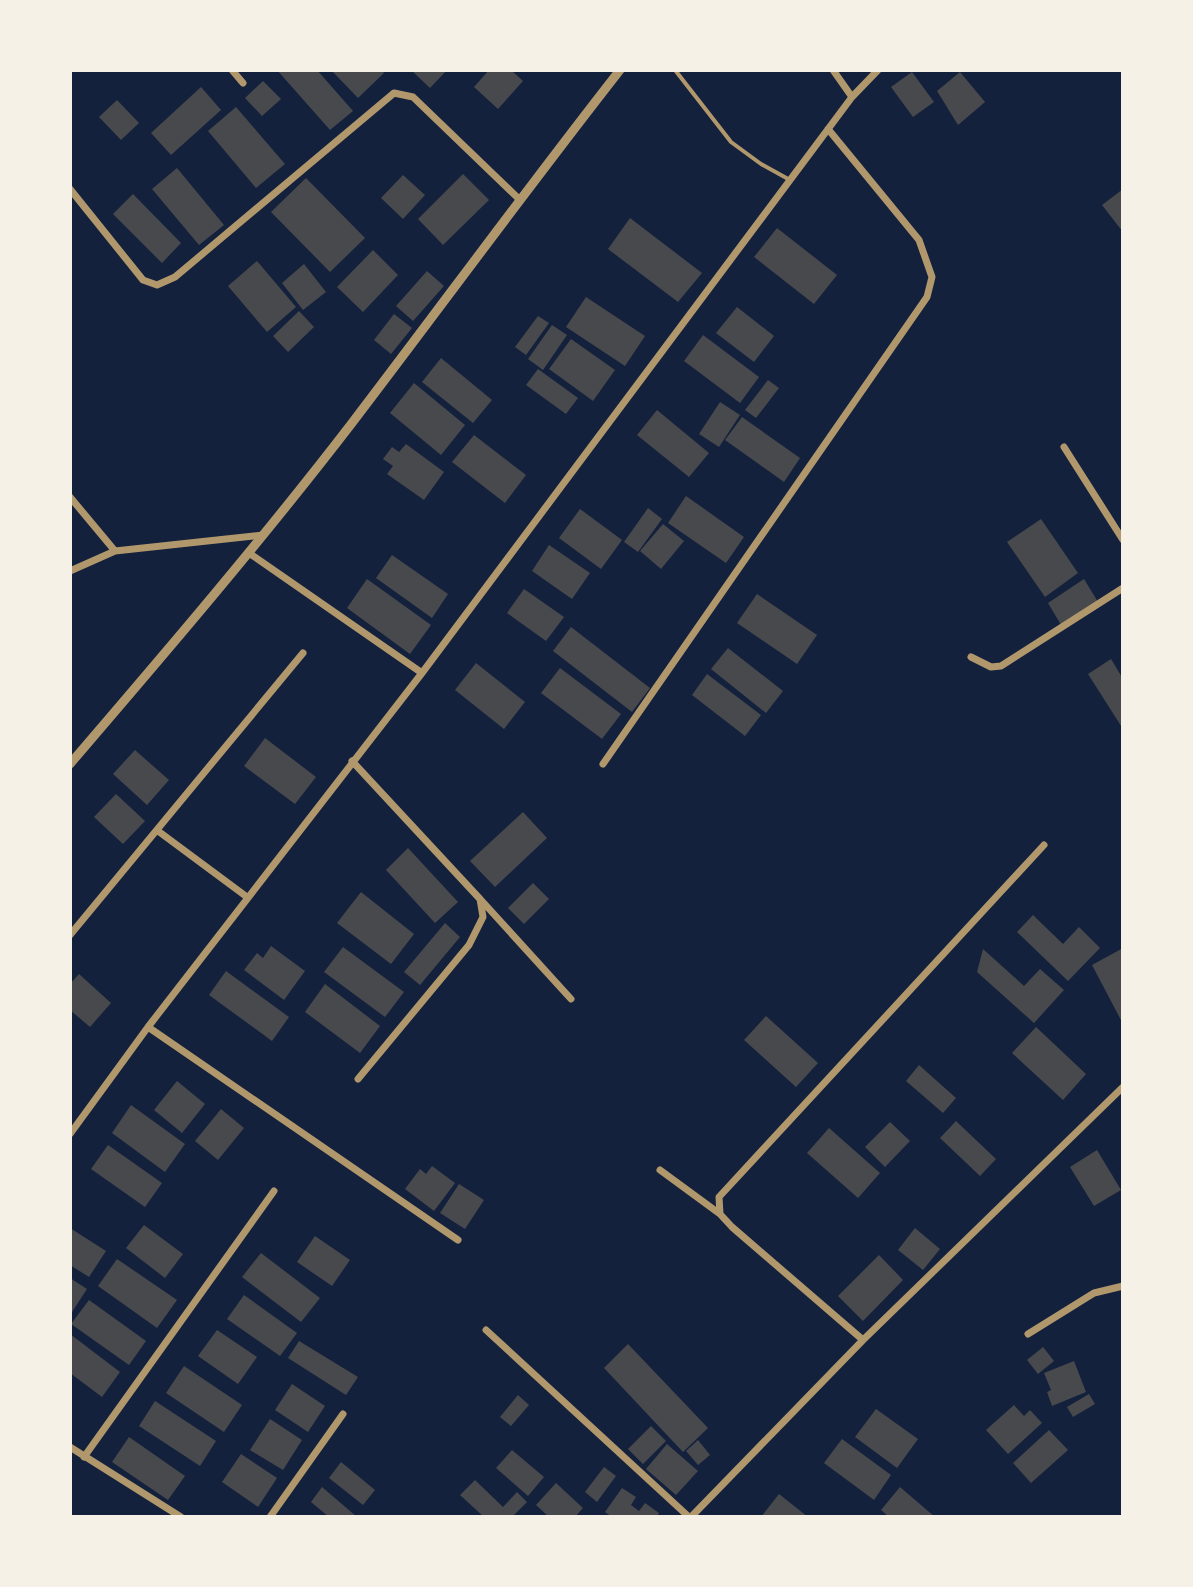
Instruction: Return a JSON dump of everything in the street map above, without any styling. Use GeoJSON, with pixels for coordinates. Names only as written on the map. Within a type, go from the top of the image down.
{"type":"FeatureCollection","features":[{"type":"Feature","properties":{"kind":"street"},"geometry":{"type":"LineString","coordinates":[[232,70],[243,83]]}},
{"type":"Feature","properties":{"kind":"street"},"geometry":{"type":"LineString","coordinates":[[70,764],[264,535],[620,70]]}},
{"type":"Feature","properties":{"kind":"street"},"geometry":{"type":"LineString","coordinates":[[833,70],[852,97]]}},
{"type":"Feature","properties":{"kind":"street"},"geometry":{"type":"LineString","coordinates":[[70,1134],[247,897],[422,673],[852,97],[878,70]]}},
{"type":"Feature","properties":{"kind":"street"},"geometry":{"type":"LineString","coordinates":[[70,189],[143,280],[157,285],[175,277],[394,93],[413,97],[519,199]]}},
{"type":"Feature","properties":{"kind":"street"},"geometry":{"type":"LineString","coordinates":[[603,764],[927,297],[932,277],[919,240],[828,129]]}},
{"type":"Feature","properties":{"kind":"street"},"geometry":{"type":"LineString","coordinates":[[1064,447],[1123,539]]}},
{"type":"Feature","properties":{"kind":"street"},"geometry":{"type":"LineString","coordinates":[[70,497],[115,551]]}},
{"type":"Feature","properties":{"kind":"street"},"geometry":{"type":"LineString","coordinates":[[70,571],[115,551],[264,535]]}},
{"type":"Feature","properties":{"kind":"street"},"geometry":{"type":"LineString","coordinates":[[249,553],[422,673]]}},
{"type":"Feature","properties":{"kind":"street"},"geometry":{"type":"LineString","coordinates":[[971,657],[991,667],[1001,666],[1123,588]]}},
{"type":"Feature","properties":{"kind":"street"},"geometry":{"type":"LineString","coordinates":[[70,935],[303,653]]}},
{"type":"Feature","properties":{"kind":"street"},"geometry":{"type":"LineString","coordinates":[[352,761],[571,999]]}},
{"type":"Feature","properties":{"kind":"street"},"geometry":{"type":"LineString","coordinates":[[158,831],[247,897]]}},
{"type":"Feature","properties":{"kind":"street"},"geometry":{"type":"LineString","coordinates":[[720,1214],[719,1197],[1044,845]]}},
{"type":"Feature","properties":{"kind":"street"},"geometry":{"type":"LineString","coordinates":[[358,1079],[469,945],[483,917],[480,899]]}},
{"type":"Feature","properties":{"kind":"street"},"geometry":{"type":"LineString","coordinates":[[148,1027],[458,1240]]}},
{"type":"Feature","properties":{"kind":"street"},"geometry":{"type":"LineString","coordinates":[[486,1330],[690,1517],[863,1340],[1123,1087]]}},
{"type":"Feature","properties":{"kind":"street"},"geometry":{"type":"LineString","coordinates":[[660,1170],[720,1214],[863,1340]]}},
{"type":"Feature","properties":{"kind":"street"},"geometry":{"type":"LineString","coordinates":[[84,1457],[274,1191]]}},
{"type":"Feature","properties":{"kind":"street"},"geometry":{"type":"LineString","coordinates":[[1028,1334],[1094,1293],[1123,1286]]}},
{"type":"Feature","properties":{"kind":"street"},"geometry":{"type":"LineString","coordinates":[[270,1517],[343,1414]]}},
{"type":"Feature","properties":{"kind":"street"},"geometry":{"type":"LineString","coordinates":[[70,1447],[181,1517]]}},
{"type":"Feature","properties":{"kind":"lane"},"geometry":{"type":"LineString","coordinates":[[675,70],[731,142],[790,180]]}},
{"type":"Feature","properties":{"kind":"building"},"geometry":{"type":"Polygon","coordinates":[[[277,70],[317,70],[353,111],[330,130],[277,70]]]}},
{"type":"Feature","properties":{"kind":"building"},"geometry":{"type":"Polygon","coordinates":[[[331,70],[381,70],[384,73],[358,98],[331,70]]]}},
{"type":"Feature","properties":{"kind":"building"},"geometry":{"type":"Polygon","coordinates":[[[411,70],[447,70],[430,88],[411,70]]]}},
{"type":"Feature","properties":{"kind":"building"},"geometry":{"type":"Polygon","coordinates":[[[489,70],[511,70],[523,81],[498,109],[474,87],[489,70]]]}},
{"type":"Feature","properties":{"kind":"building"},"geometry":{"type":"Polygon","coordinates":[[[912,72],[934,102],[913,117],[891,87],[912,72]]]}},
{"type":"Feature","properties":{"kind":"building"},"geometry":{"type":"Polygon","coordinates":[[[960,72],[985,102],[958,125],[937,91],[960,72]]]}},
{"type":"Feature","properties":{"kind":"building"},"geometry":{"type":"Polygon","coordinates":[[[263,81],[281,99],[262,116],[245,98],[263,81]]]}},
{"type":"Feature","properties":{"kind":"building"},"geometry":{"type":"Polygon","coordinates":[[[201,87],[221,110],[171,155],[151,133],[201,87]]]}},
{"type":"Feature","properties":{"kind":"building"},"geometry":{"type":"Polygon","coordinates":[[[117,100],[139,123],[121,140],[99,117],[117,100]]]}},
{"type":"Feature","properties":{"kind":"building"},"geometry":{"type":"Polygon","coordinates":[[[236,107],[285,164],[256,188],[208,131],[236,107]]]}},
{"type":"Feature","properties":{"kind":"building"},"geometry":{"type":"Polygon","coordinates":[[[177,168],[224,225],[199,245],[152,189],[177,168]]]}},
{"type":"Feature","properties":{"kind":"building"},"geometry":{"type":"Polygon","coordinates":[[[463,174],[489,200],[443,245],[418,219],[463,174]]]}},
{"type":"Feature","properties":{"kind":"building"},"geometry":{"type":"Polygon","coordinates":[[[403,175],[425,195],[403,219],[381,198],[403,175]]]}},
{"type":"Feature","properties":{"kind":"building"},"geometry":{"type":"Polygon","coordinates":[[[306,178],[365,238],[330,272],[271,212],[306,178]]]}},
{"type":"Feature","properties":{"kind":"building"},"geometry":{"type":"Polygon","coordinates":[[[1123,189],[1123,232],[1102,205],[1123,189]]]}},
{"type":"Feature","properties":{"kind":"building"},"geometry":{"type":"Polygon","coordinates":[[[133,194],[181,243],[162,263],[113,214],[133,194]]]}},
{"type":"Feature","properties":{"kind":"building"},"geometry":{"type":"Polygon","coordinates":[[[630,218],[702,273],[678,302],[608,249],[630,218]]]}},
{"type":"Feature","properties":{"kind":"building"},"geometry":{"type":"Polygon","coordinates":[[[777,228],[837,275],[814,304],[754,257],[777,228]]]}},
{"type":"Feature","properties":{"kind":"building"},"geometry":{"type":"Polygon","coordinates":[[[373,250],[398,275],[363,312],[337,287],[373,250]]]}},
{"type":"Feature","properties":{"kind":"building"},"geometry":{"type":"Polygon","coordinates":[[[257,261],[296,307],[267,332],[228,286],[257,261]]]}},
{"type":"Feature","properties":{"kind":"building"},"geometry":{"type":"Polygon","coordinates":[[[304,264],[326,292],[303,310],[282,283],[304,264]]]}},
{"type":"Feature","properties":{"kind":"building"},"geometry":{"type":"Polygon","coordinates":[[[427,271],[444,286],[413,321],[396,306],[427,271]]]}},
{"type":"Feature","properties":{"kind":"building"},"geometry":{"type":"Polygon","coordinates":[[[586,297],[645,336],[625,366],[566,327],[586,297]]]}},
{"type":"Feature","properties":{"kind":"building"},"geometry":{"type":"Polygon","coordinates":[[[737,307],[774,336],[754,362],[716,333],[737,307]]]}},
{"type":"Feature","properties":{"kind":"building"},"geometry":{"type":"Polygon","coordinates":[[[299,311],[314,327],[288,352],[273,336],[299,311]]]}},
{"type":"Feature","properties":{"kind":"building"},"geometry":{"type":"Polygon","coordinates":[[[394,314],[412,328],[391,354],[374,340],[394,314]]]}},
{"type":"Feature","properties":{"kind":"building"},"geometry":{"type":"Polygon","coordinates":[[[538,316],[549,323],[526,355],[515,347],[538,316]]]}},
{"type":"Feature","properties":{"kind":"building"},"geometry":{"type":"Polygon","coordinates":[[[552,325],[567,335],[543,370],[528,359],[552,325]]]}},
{"type":"Feature","properties":{"kind":"building"},"geometry":{"type":"Polygon","coordinates":[[[703,335],[759,377],[740,403],[684,361],[703,335]]]}},
{"type":"Feature","properties":{"kind":"building"},"geometry":{"type":"Polygon","coordinates":[[[571,339],[615,370],[593,401],[549,369],[571,339]]]}},
{"type":"Feature","properties":{"kind":"building"},"geometry":{"type":"Polygon","coordinates":[[[441,358],[492,400],[473,423],[422,382],[441,358]]]}},
{"type":"Feature","properties":{"kind":"building"},"geometry":{"type":"Polygon","coordinates":[[[538,369],[578,398],[566,414],[526,385],[538,369]]]}},
{"type":"Feature","properties":{"kind":"building"},"geometry":{"type":"Polygon","coordinates":[[[768,380],[779,388],[756,418],[745,410],[768,380]]]}},
{"type":"Feature","properties":{"kind":"building"},"geometry":{"type":"Polygon","coordinates":[[[414,383],[465,425],[441,455],[390,413],[414,383]]]}},
{"type":"Feature","properties":{"kind":"building"},"geometry":{"type":"Polygon","coordinates":[[[720,402],[740,415],[719,447],[699,434],[720,402]]]}},
{"type":"Feature","properties":{"kind":"building"},"geometry":{"type":"Polygon","coordinates":[[[657,410],[709,453],[689,477],[637,435],[657,410]]]}},
{"type":"Feature","properties":{"kind":"building"},"geometry":{"type":"Polygon","coordinates":[[[742,417],[800,458],[784,482],[725,440],[742,417]]]}},
{"type":"Feature","properties":{"kind":"building"},"geometry":{"type":"Polygon","coordinates":[[[474,435],[526,475],[505,503],[452,462],[474,435]]]}},
{"type":"Feature","properties":{"kind":"building"},"geometry":{"type":"Polygon","coordinates":[[[406,444],[444,472],[424,500],[387,474],[393,466],[383,459],[392,447],[399,452],[406,444]]]}},
{"type":"Feature","properties":{"kind":"building"},"geometry":{"type":"Polygon","coordinates":[[[686,496],[744,537],[726,563],[668,523],[686,496]]]}},
{"type":"Feature","properties":{"kind":"building"},"geometry":{"type":"Polygon","coordinates":[[[648,508],[662,519],[638,552],[624,542],[648,508]]]}},
{"type":"Feature","properties":{"kind":"building"},"geometry":{"type":"Polygon","coordinates":[[[580,509],[622,540],[601,569],[559,538],[580,509]]]}},
{"type":"Feature","properties":{"kind":"building"},"geometry":{"type":"Polygon","coordinates":[[[1041,519],[1078,573],[1045,597],[1007,542],[1041,519]]]}},
{"type":"Feature","properties":{"kind":"building"},"geometry":{"type":"Polygon","coordinates":[[[663,524],[684,541],[661,569],[640,551],[663,524]]]}},
{"type":"Feature","properties":{"kind":"building"},"geometry":{"type":"Polygon","coordinates":[[[549,545],[590,573],[572,599],[532,571],[549,545]]]}},
{"type":"Feature","properties":{"kind":"building"},"geometry":{"type":"Polygon","coordinates":[[[392,555],[448,594],[432,618],[376,578],[392,555]]]}},
{"type":"Feature","properties":{"kind":"building"},"geometry":{"type":"Polygon","coordinates":[[[367,579],[431,625],[410,654],[347,608],[367,579]]]}},
{"type":"Feature","properties":{"kind":"building"},"geometry":{"type":"Polygon","coordinates":[[[1084,579],[1098,602],[1061,625],[1048,603],[1084,579]]]}},
{"type":"Feature","properties":{"kind":"building"},"geometry":{"type":"Polygon","coordinates":[[[524,589],[564,617],[546,641],[507,613],[524,589]]]}},
{"type":"Feature","properties":{"kind":"building"},"geometry":{"type":"Polygon","coordinates":[[[757,594],[817,635],[797,664],[737,623],[757,594]]]}},
{"type":"Feature","properties":{"kind":"building"},"geometry":{"type":"Polygon","coordinates":[[[571,627],[650,688],[632,712],[553,651],[571,627]]]}},
{"type":"Feature","properties":{"kind":"building"},"geometry":{"type":"Polygon","coordinates":[[[728,648],[783,691],[766,713],[711,669],[728,648]]]}},
{"type":"Feature","properties":{"kind":"building"},"geometry":{"type":"Polygon","coordinates":[[[1111,659],[1123,679],[1123,729],[1088,674],[1111,659]]]}},
{"type":"Feature","properties":{"kind":"building"},"geometry":{"type":"Polygon","coordinates":[[[476,663],[525,702],[504,729],[455,690],[476,663]]]}},
{"type":"Feature","properties":{"kind":"building"},"geometry":{"type":"Polygon","coordinates":[[[560,668],[621,714],[602,739],[541,693],[560,668]]]}},
{"type":"Feature","properties":{"kind":"building"},"geometry":{"type":"Polygon","coordinates":[[[707,674],[761,715],[745,736],[692,695],[707,674]]]}},
{"type":"Feature","properties":{"kind":"building"},"geometry":{"type":"Polygon","coordinates":[[[265,738],[316,777],[295,804],[244,766],[265,738]]]}},
{"type":"Feature","properties":{"kind":"building"},"geometry":{"type":"Polygon","coordinates":[[[135,750],[169,780],[147,805],[113,774],[135,750]]]}},
{"type":"Feature","properties":{"kind":"building"},"geometry":{"type":"Polygon","coordinates":[[[116,794],[145,821],[123,844],[94,817],[116,794]]]}},
{"type":"Feature","properties":{"kind":"building"},"geometry":{"type":"Polygon","coordinates":[[[523,812],[547,838],[495,887],[470,861],[523,812]]]}},
{"type":"Feature","properties":{"kind":"building"},"geometry":{"type":"Polygon","coordinates":[[[408,848],[458,902],[435,923],[386,870],[408,848]]]}},
{"type":"Feature","properties":{"kind":"building"},"geometry":{"type":"Polygon","coordinates":[[[533,883],[549,899],[524,924],[508,908],[533,883]]]}},
{"type":"Feature","properties":{"kind":"building"},"geometry":{"type":"Polygon","coordinates":[[[361,892],[414,934],[391,964],[337,923],[361,892]]]}},
{"type":"Feature","properties":{"kind":"building"},"geometry":{"type":"Polygon","coordinates":[[[1033,915],[1063,944],[1079,927],[1100,948],[1068,981],[1017,932],[1033,915]]]}},
{"type":"Feature","properties":{"kind":"building"},"geometry":{"type":"Polygon","coordinates":[[[445,923],[460,937],[420,985],[404,972],[445,923]]]}},
{"type":"Feature","properties":{"kind":"building"},"geometry":{"type":"Polygon","coordinates":[[[271,946],[305,971],[284,1000],[244,970],[257,953],[263,958],[271,946]]]}},
{"type":"Feature","properties":{"kind":"building"},"geometry":{"type":"Polygon","coordinates":[[[343,947],[404,992],[385,1017],[324,972],[343,947]]]}},
{"type":"Feature","properties":{"kind":"building"},"geometry":{"type":"Polygon","coordinates":[[[1123,948],[1123,1024],[1092,965],[1123,948]]]}},
{"type":"Feature","properties":{"kind":"building"},"geometry":{"type":"Polygon","coordinates":[[[983,949],[1024,986],[1040,969],[1064,990],[1034,1023],[977,972],[983,949]]]}},
{"type":"Feature","properties":{"kind":"building"},"geometry":{"type":"Polygon","coordinates":[[[226,971],[289,1017],[272,1041],[209,995],[226,971]]]}},
{"type":"Feature","properties":{"kind":"building"},"geometry":{"type":"Polygon","coordinates":[[[79,974],[111,1003],[90,1027],[70,1010],[70,984],[79,974]]]}},
{"type":"Feature","properties":{"kind":"building"},"geometry":{"type":"Polygon","coordinates":[[[325,984],[380,1026],[360,1053],[305,1012],[325,984]]]}},
{"type":"Feature","properties":{"kind":"building"},"geometry":{"type":"Polygon","coordinates":[[[766,1016],[818,1063],[796,1087],[744,1040],[766,1016]]]}},
{"type":"Feature","properties":{"kind":"building"},"geometry":{"type":"Polygon","coordinates":[[[1036,1027],[1086,1074],[1063,1100],[1012,1053],[1036,1027]]]}},
{"type":"Feature","properties":{"kind":"building"},"geometry":{"type":"Polygon","coordinates":[[[919,1065],[956,1098],[943,1113],[906,1081],[919,1065]]]}},
{"type":"Feature","properties":{"kind":"building"},"geometry":{"type":"Polygon","coordinates":[[[177,1081],[205,1104],[182,1133],[154,1110],[177,1081]]]}},
{"type":"Feature","properties":{"kind":"building"},"geometry":{"type":"Polygon","coordinates":[[[131,1105],[185,1144],[165,1172],[112,1133],[131,1105]]]}},
{"type":"Feature","properties":{"kind":"building"},"geometry":{"type":"Polygon","coordinates":[[[221,1109],[244,1128],[218,1160],[195,1141],[221,1109]]]}},
{"type":"Feature","properties":{"kind":"building"},"geometry":{"type":"Polygon","coordinates":[[[956,1121],[996,1159],[980,1176],[940,1138],[956,1121]]]}},
{"type":"Feature","properties":{"kind":"building"},"geometry":{"type":"Polygon","coordinates":[[[890,1122],[910,1141],[885,1167],[865,1147],[890,1122]]]}},
{"type":"Feature","properties":{"kind":"building"},"geometry":{"type":"Polygon","coordinates":[[[829,1128],[880,1173],[858,1198],[807,1153],[829,1128]]]}},
{"type":"Feature","properties":{"kind":"building"},"geometry":{"type":"Polygon","coordinates":[[[108,1145],[162,1183],[145,1207],[91,1169],[108,1145]]]}},
{"type":"Feature","properties":{"kind":"building"},"geometry":{"type":"Polygon","coordinates":[[[1097,1150],[1121,1190],[1094,1206],[1070,1167],[1097,1150]]]}},
{"type":"Feature","properties":{"kind":"building"},"geometry":{"type":"Polygon","coordinates":[[[432,1166],[455,1183],[434,1211],[405,1189],[420,1169],[426,1174],[432,1166]]]}},
{"type":"Feature","properties":{"kind":"building"},"geometry":{"type":"Polygon","coordinates":[[[459,1184],[484,1200],[465,1229],[440,1213],[459,1184]]]}},
{"type":"Feature","properties":{"kind":"building"},"geometry":{"type":"Polygon","coordinates":[[[144,1225],[183,1254],[165,1278],[126,1248],[144,1225]]]}},
{"type":"Feature","properties":{"kind":"building"},"geometry":{"type":"Polygon","coordinates":[[[70,1228],[106,1251],[89,1277],[70,1265],[70,1228]]]}},
{"type":"Feature","properties":{"kind":"building"},"geometry":{"type":"Polygon","coordinates":[[[915,1228],[940,1249],[923,1270],[898,1250],[915,1228]]]}},
{"type":"Feature","properties":{"kind":"building"},"geometry":{"type":"Polygon","coordinates":[[[315,1236],[350,1260],[332,1286],[297,1262],[315,1236]]]}},
{"type":"Feature","properties":{"kind":"building"},"geometry":{"type":"Polygon","coordinates":[[[261,1253],[320,1298],[301,1322],[242,1277],[261,1253]]]}},
{"type":"Feature","properties":{"kind":"building"},"geometry":{"type":"Polygon","coordinates":[[[879,1255],[903,1280],[863,1321],[838,1296],[879,1255]]]}},
{"type":"Feature","properties":{"kind":"building"},"geometry":{"type":"Polygon","coordinates":[[[117,1259],[177,1300],[157,1328],[98,1286],[117,1259]]]}},
{"type":"Feature","properties":{"kind":"building"},"geometry":{"type":"Polygon","coordinates":[[[70,1278],[87,1289],[70,1315],[70,1278]]]}},
{"type":"Feature","properties":{"kind":"building"},"geometry":{"type":"Polygon","coordinates":[[[244,1295],[297,1333],[280,1356],[227,1319],[244,1295]]]}},
{"type":"Feature","properties":{"kind":"building"},"geometry":{"type":"Polygon","coordinates":[[[89,1300],[146,1341],[129,1365],[71,1324],[89,1300]]]}},
{"type":"Feature","properties":{"kind":"building"},"geometry":{"type":"Polygon","coordinates":[[[217,1330],[257,1357],[238,1384],[198,1356],[217,1330]]]}},
{"type":"Feature","properties":{"kind":"building"},"geometry":{"type":"Polygon","coordinates":[[[70,1334],[120,1372],[102,1397],[70,1373],[70,1334]]]}},
{"type":"Feature","properties":{"kind":"building"},"geometry":{"type":"Polygon","coordinates":[[[299,1341],[358,1377],[346,1395],[288,1358],[299,1341]]]}},
{"type":"Feature","properties":{"kind":"building"},"geometry":{"type":"Polygon","coordinates":[[[628,1344],[708,1428],[683,1452],[604,1368],[628,1344]]]}},
{"type":"Feature","properties":{"kind":"building"},"geometry":{"type":"Polygon","coordinates":[[[1043,1347],[1054,1361],[1038,1374],[1027,1360],[1043,1347]]]}},
{"type":"Feature","properties":{"kind":"building"},"geometry":{"type":"Polygon","coordinates":[[[1074,1361],[1086,1392],[1052,1406],[1047,1392],[1051,1390],[1044,1373],[1074,1361]]]}},
{"type":"Feature","properties":{"kind":"building"},"geometry":{"type":"Polygon","coordinates":[[[184,1366],[242,1405],[224,1432],[166,1393],[184,1366]]]}},
{"type":"Feature","properties":{"kind":"building"},"geometry":{"type":"Polygon","coordinates":[[[292,1384],[325,1406],[308,1432],[275,1410],[292,1384]]]}},
{"type":"Feature","properties":{"kind":"building"},"geometry":{"type":"Polygon","coordinates":[[[1089,1394],[1095,1404],[1073,1417],[1067,1407],[1089,1394]]]}},
{"type":"Feature","properties":{"kind":"building"},"geometry":{"type":"Polygon","coordinates":[[[518,1395],[529,1405],[511,1426],[500,1417],[518,1395]]]}},
{"type":"Feature","properties":{"kind":"building"},"geometry":{"type":"Polygon","coordinates":[[[155,1401],[216,1441],[200,1466],[139,1426],[155,1401]]]}},
{"type":"Feature","properties":{"kind":"building"},"geometry":{"type":"Polygon","coordinates":[[[1014,1405],[1024,1416],[1030,1410],[1042,1423],[1008,1454],[986,1430],[1014,1405]]]}},
{"type":"Feature","properties":{"kind":"building"},"geometry":{"type":"Polygon","coordinates":[[[876,1409],[918,1439],[897,1468],[855,1437],[876,1409]]]}},
{"type":"Feature","properties":{"kind":"building"},"geometry":{"type":"Polygon","coordinates":[[[270,1419],[302,1440],[283,1470],[250,1450],[270,1419]]]}},
{"type":"Feature","properties":{"kind":"building"},"geometry":{"type":"Polygon","coordinates":[[[651,1426],[666,1441],[643,1464],[628,1449],[651,1426]]]}},
{"type":"Feature","properties":{"kind":"building"},"geometry":{"type":"Polygon","coordinates":[[[1049,1430],[1068,1450],[1031,1483],[1013,1463],[1049,1430]]]}},
{"type":"Feature","properties":{"kind":"building"},"geometry":{"type":"Polygon","coordinates":[[[129,1437],[185,1476],[168,1500],[112,1462],[129,1437]]]}},
{"type":"Feature","properties":{"kind":"building"},"geometry":{"type":"Polygon","coordinates":[[[842,1439],[891,1475],[874,1500],[824,1463],[842,1439]]]}},
{"type":"Feature","properties":{"kind":"building"},"geometry":{"type":"Polygon","coordinates":[[[698,1440],[710,1455],[698,1465],[686,1451],[698,1440]]]}},
{"type":"Feature","properties":{"kind":"building"},"geometry":{"type":"Polygon","coordinates":[[[667,1444],[698,1471],[676,1495],[646,1469],[667,1444]]]}},
{"type":"Feature","properties":{"kind":"building"},"geometry":{"type":"Polygon","coordinates":[[[512,1450],[544,1477],[528,1496],[496,1468],[512,1450]]]}},
{"type":"Feature","properties":{"kind":"building"},"geometry":{"type":"Polygon","coordinates":[[[241,1454],[277,1478],[258,1507],[222,1482],[241,1454]]]}},
{"type":"Feature","properties":{"kind":"building"},"geometry":{"type":"Polygon","coordinates":[[[341,1462],[375,1490],[363,1505],[329,1478],[341,1462]]]}},
{"type":"Feature","properties":{"kind":"building"},"geometry":{"type":"Polygon","coordinates":[[[604,1467],[616,1476],[597,1502],[585,1492],[604,1467]]]}},
{"type":"Feature","properties":{"kind":"building"},"geometry":{"type":"Polygon","coordinates":[[[475,1480],[503,1507],[517,1492],[527,1502],[512,1517],[484,1517],[460,1495],[475,1480]]]}},
{"type":"Feature","properties":{"kind":"building"},"geometry":{"type":"Polygon","coordinates":[[[556,1483],[583,1508],[575,1517],[549,1517],[536,1505],[556,1483]]]}},
{"type":"Feature","properties":{"kind":"building"},"geometry":{"type":"Polygon","coordinates":[[[322,1487],[357,1517],[329,1517],[311,1502],[322,1487]]]}},
{"type":"Feature","properties":{"kind":"building"},"geometry":{"type":"Polygon","coordinates":[[[900,1487],[935,1517],[889,1517],[881,1510],[900,1487]]]}},
{"type":"Feature","properties":{"kind":"building"},"geometry":{"type":"Polygon","coordinates":[[[622,1488],[636,1497],[631,1505],[639,1511],[645,1503],[659,1513],[657,1517],[612,1517],[605,1512],[622,1488]]]}},
{"type":"Feature","properties":{"kind":"building"},"geometry":{"type":"Polygon","coordinates":[[[779,1494],[808,1517],[761,1517],[779,1494]]]}}]}
